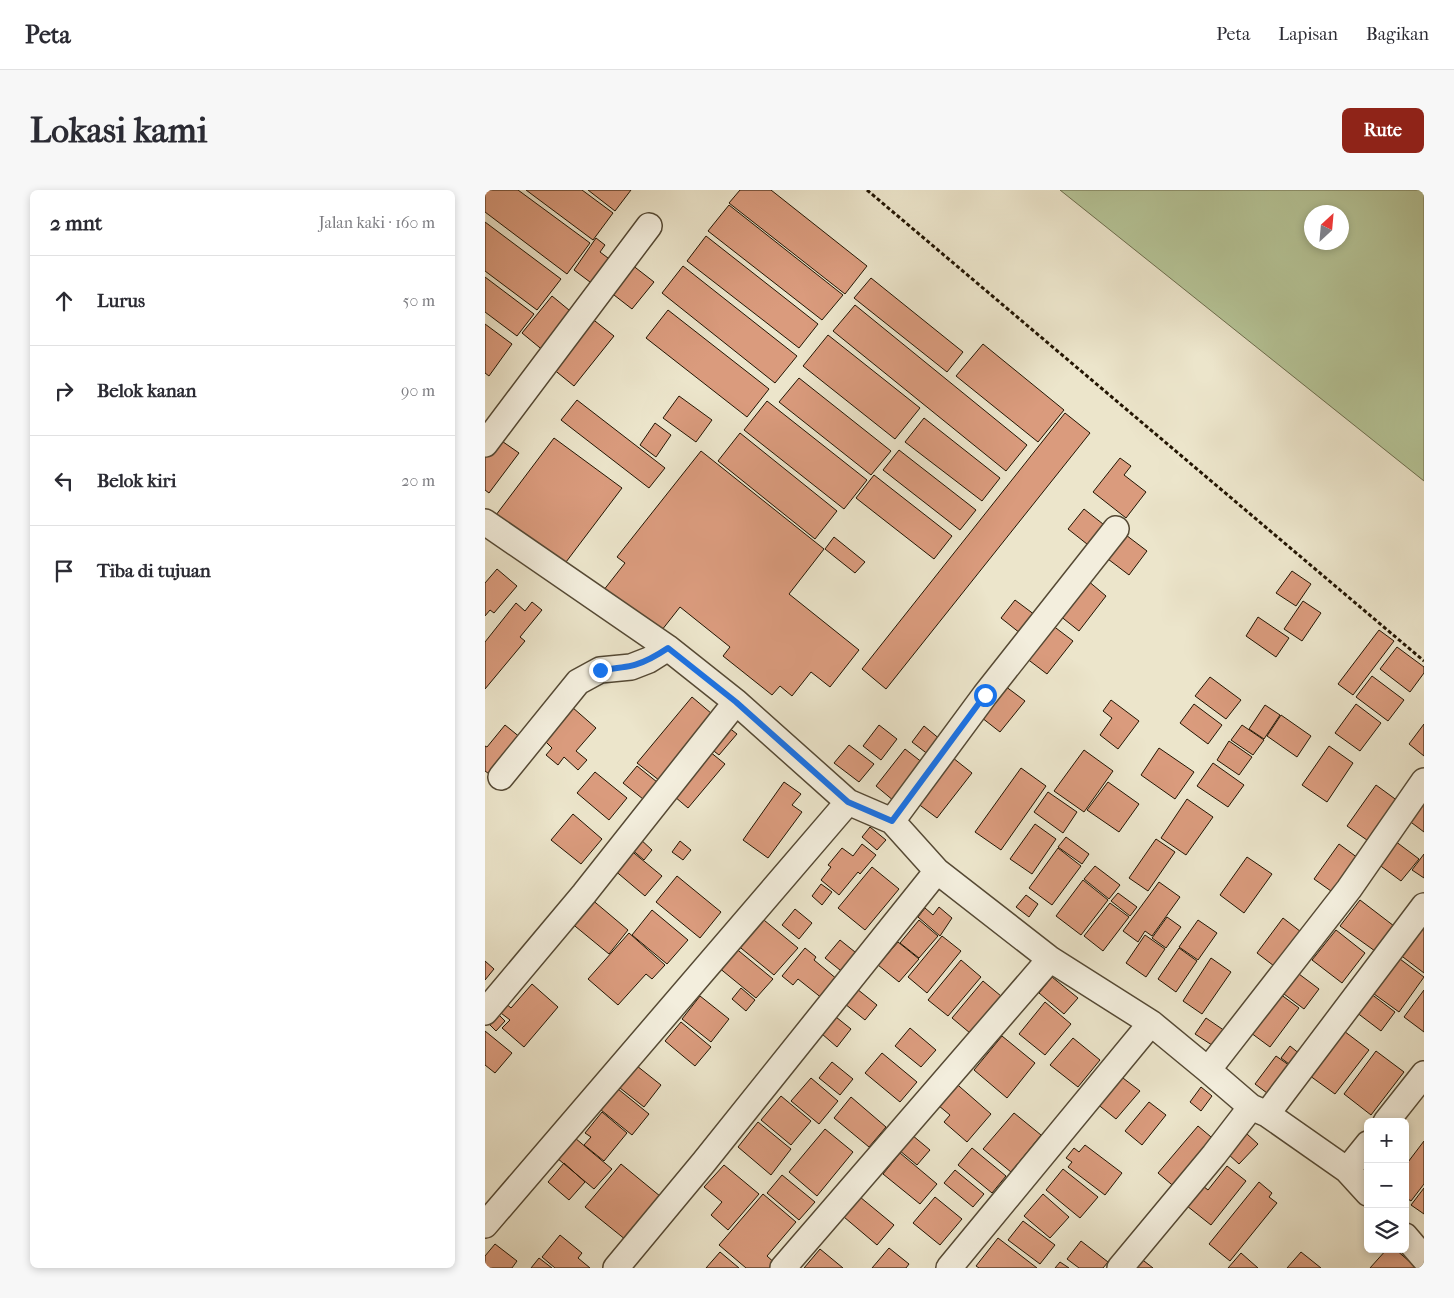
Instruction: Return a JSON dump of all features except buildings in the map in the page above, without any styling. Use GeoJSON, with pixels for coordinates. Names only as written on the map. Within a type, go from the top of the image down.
{"type":"FeatureCollection","features":[{"type":"Feature","properties":{"kind":"street"},"geometry":{"type":"LineString","coordinates":[[485,444],[649,226]]}},
{"type":"Feature","properties":{"kind":"street"},"geometry":{"type":"LineString","coordinates":[[485,522],[668,648],[736,702],[848,802],[892,821],[937,871],[1049,959],[1151,1023],[1259,1111],[1347,1170],[1364,1189]]}},
{"type":"Feature","properties":{"kind":"street"},"geometry":{"type":"LineString","coordinates":[[892,821],[985,695],[1116,529]]}},
{"type":"Feature","properties":{"kind":"street"},"geometry":{"type":"LineString","coordinates":[[501,777],[578,682],[600,670],[631,667],[649,660],[668,648]]}},
{"type":"Feature","properties":{"kind":"street"},"geometry":{"type":"LineString","coordinates":[[485,1012],[584,894],[736,702]]}},
{"type":"Feature","properties":{"kind":"street"},"geometry":{"type":"LineString","coordinates":[[1208,1070],[1349,889],[1424,781]]}},
{"type":"Feature","properties":{"kind":"street"},"geometry":{"type":"LineString","coordinates":[[485,1226],[848,802]]}},
{"type":"Feature","properties":{"kind":"street"},"geometry":{"type":"LineString","coordinates":[[616,1268],[710,1155],[937,871]]}},
{"type":"Feature","properties":{"kind":"street"},"geometry":{"type":"LineString","coordinates":[[1120,1268],[1214,1155],[1259,1111],[1424,906]]}},
{"type":"Feature","properties":{"kind":"street"},"geometry":{"type":"LineString","coordinates":[[783,1268],[1049,959]]}},
{"type":"Feature","properties":{"kind":"street"},"geometry":{"type":"LineString","coordinates":[[949,1268],[1151,1023]]}},
{"type":"Feature","properties":{"kind":"street"},"geometry":{"type":"LineString","coordinates":[[1389,1118],[1424,1074]]}},
{"type":"Feature","properties":{"kind":"street"},"geometry":{"type":"LineString","coordinates":[[1347,1170],[1364,1149]]}},
{"type":"Feature","properties":{"kind":"street"},"geometry":{"type":"LineString","coordinates":[[1409,1241],[1424,1258]]}},
{"type":"Feature","properties":{"kind":"path"},"geometry":{"type":"LineString","coordinates":[[867,190],[1424,660]]}},
{"type":"Feature","properties":{"kind":"green space"},"geometry":{"type":"Polygon","coordinates":[[[1060,190],[1424,190],[1424,481],[1060,190]]]}},
{"type":"Feature","properties":{"kind":"route"},"geometry":{"type":"LineString","coordinates":[[600,670],[631,667],[649,660],[668,648],[736,702],[848,802],[892,821],[985,695]]}}]}
